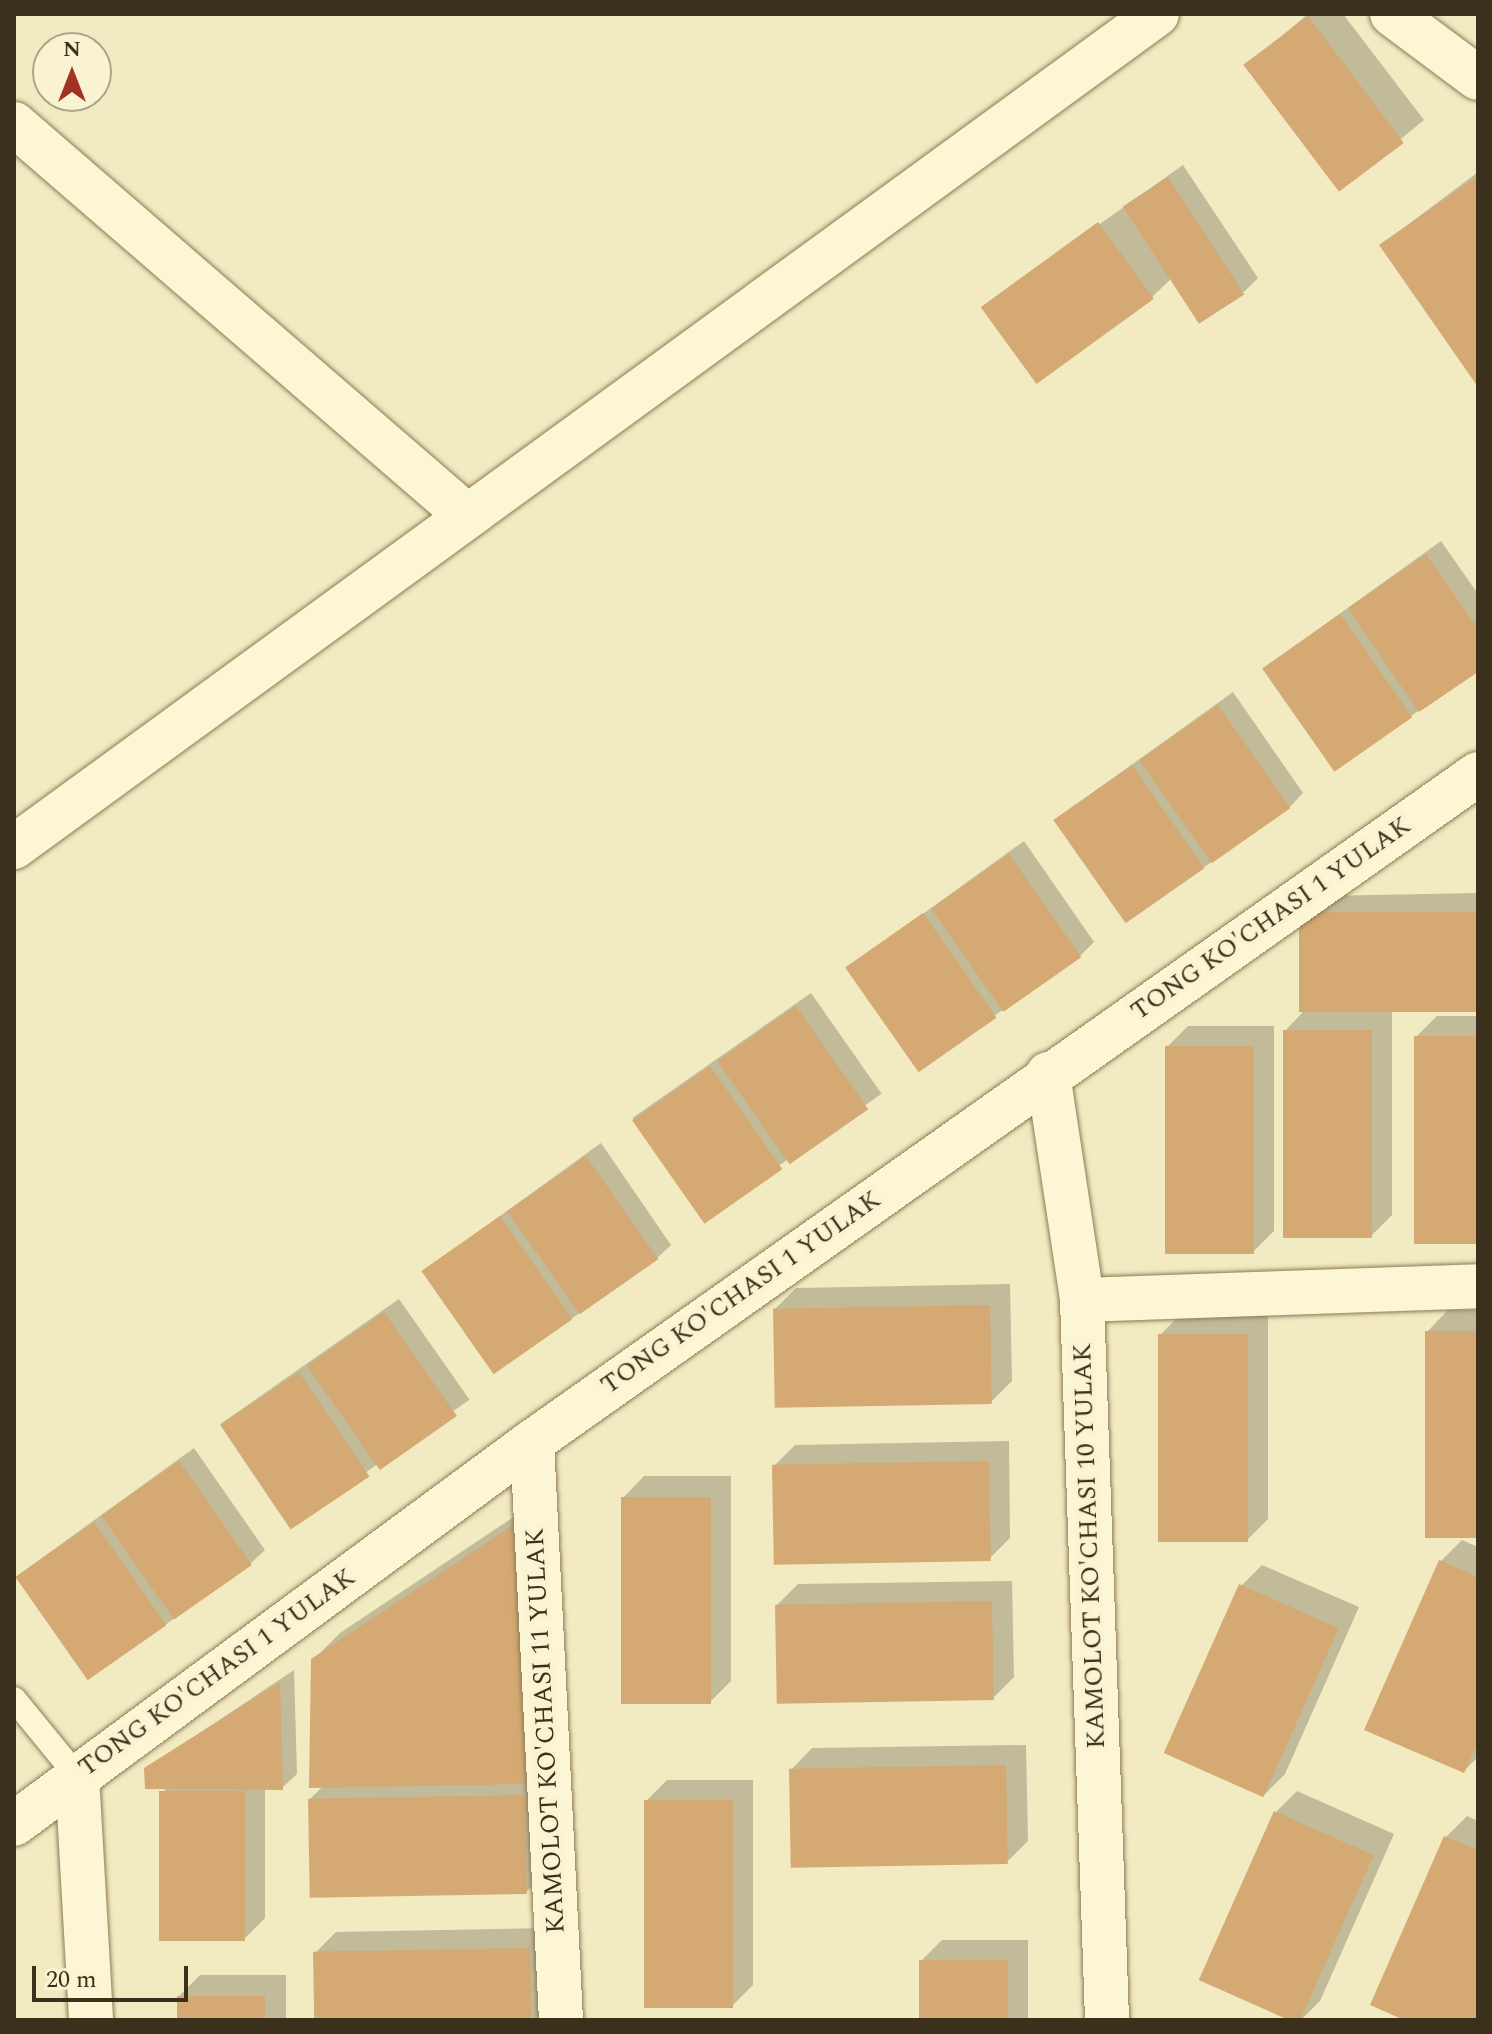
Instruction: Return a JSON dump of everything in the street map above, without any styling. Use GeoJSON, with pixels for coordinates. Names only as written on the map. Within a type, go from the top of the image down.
{"type":"FeatureCollection","features":[{"type":"Feature","properties":{"kind":"street"},"geometry":{"type":"LineString","coordinates":[[14,847],[1157,14]]}},
{"type":"Feature","properties":{"kind":"street"},"geometry":{"type":"LineString","coordinates":[[1392,14],[1478,78]]}},
{"type":"Feature","properties":{"kind":"street"},"geometry":{"type":"LineString","coordinates":[[14,124],[466,515]]}},
{"type":"Feature","properties":{"kind":"street","name":"TONG KO'CHASI 1 YULAK"},"geometry":{"type":"LineString","coordinates":[[14,1824],[532,1442],[1048,1074],[1478,774]]}},
{"type":"Feature","properties":{"kind":"street","name":"KAMOLOT KO'CHASI 10 YULAK"},"geometry":{"type":"LineString","coordinates":[[1048,1074],[1082,1300],[1107,2020]]}},
{"type":"Feature","properties":{"kind":"street"},"geometry":{"type":"LineString","coordinates":[[1082,1300],[1478,1286]]}},
{"type":"Feature","properties":{"kind":"street","name":"KAMOLOT KO'CHASI 11 YULAK"},"geometry":{"type":"LineString","coordinates":[[532,1442],[561,2020]]}},
{"type":"Feature","properties":{"kind":"street"},"geometry":{"type":"LineString","coordinates":[[77,1776],[91,2020]]}},
{"type":"Feature","properties":{"kind":"lane"},"geometry":{"type":"LineString","coordinates":[[14,1699],[77,1776]]}},
{"type":"Feature","properties":{"kind":"building"},"geometry":{"type":"Polygon","coordinates":[[[1308,16],[1404,143],[1339,192],[1243,65],[1308,16]]]}},
{"type":"Feature","properties":{"kind":"building"},"geometry":{"type":"Polygon","coordinates":[[[1168,177],[1244,294],[1199,324],[1123,206],[1168,177]]]}},
{"type":"Feature","properties":{"kind":"building"},"geometry":{"type":"Polygon","coordinates":[[[1476,177],[1478,180],[1478,387],[1379,245],[1476,177]]]}},
{"type":"Feature","properties":{"kind":"building"},"geometry":{"type":"Polygon","coordinates":[[[1098,222],[1154,299],[1037,384],[981,307],[1098,222]]]}},
{"type":"Feature","properties":{"kind":"building"},"geometry":{"type":"Polygon","coordinates":[[[1426,554],[1478,629],[1478,672],[1419,712],[1348,608],[1426,554]]]}},
{"type":"Feature","properties":{"kind":"building"},"geometry":{"type":"Polygon","coordinates":[[[1340,614],[1412,717],[1334,772],[1262,668],[1340,614]]]}},
{"type":"Feature","properties":{"kind":"building"},"geometry":{"type":"Polygon","coordinates":[[[1218,705],[1290,808],[1212,863],[1139,760],[1218,705]]]}},
{"type":"Feature","properties":{"kind":"building"},"geometry":{"type":"Polygon","coordinates":[[[1132,765],[1204,868],[1126,923],[1053,820],[1132,765]]]}},
{"type":"Feature","properties":{"kind":"building"},"geometry":{"type":"Polygon","coordinates":[[[1009,854],[1081,957],[1003,1012],[931,908],[1009,854]]]}},
{"type":"Feature","properties":{"kind":"building"},"geometry":{"type":"Polygon","coordinates":[[[1299,912],[1478,912],[1478,1012],[1299,1012],[1299,912]]]}},
{"type":"Feature","properties":{"kind":"building"},"geometry":{"type":"Polygon","coordinates":[[[923,913],[996,1018],[919,1072],[845,967],[923,913]]]}},
{"type":"Feature","properties":{"kind":"building"},"geometry":{"type":"Polygon","coordinates":[[[796,1006],[868,1109],[790,1164],[717,1061],[796,1006]]]}},
{"type":"Feature","properties":{"kind":"building"},"geometry":{"type":"Polygon","coordinates":[[[1283,1030],[1372,1030],[1372,1238],[1283,1238],[1283,1030]]]}},
{"type":"Feature","properties":{"kind":"building"},"geometry":{"type":"Polygon","coordinates":[[[1414,1036],[1478,1036],[1478,1244],[1414,1244],[1414,1036]]]}},
{"type":"Feature","properties":{"kind":"building"},"geometry":{"type":"Polygon","coordinates":[[[1165,1046],[1254,1046],[1254,1254],[1165,1254],[1165,1046]]]}},
{"type":"Feature","properties":{"kind":"building"},"geometry":{"type":"Polygon","coordinates":[[[710,1066],[782,1169],[704,1224],[632,1120],[710,1066]]]}},
{"type":"Feature","properties":{"kind":"building"},"geometry":{"type":"Polygon","coordinates":[[[586,1156],[658,1259],[580,1314],[507,1211],[586,1156]]]}},
{"type":"Feature","properties":{"kind":"building"},"geometry":{"type":"Polygon","coordinates":[[[500,1216],[572,1319],[494,1374],[421,1271],[500,1216]]]}},
{"type":"Feature","properties":{"kind":"building"},"geometry":{"type":"Polygon","coordinates":[[[990,1305],[992,1404],[775,1408],[773,1309],[990,1305]]]}},
{"type":"Feature","properties":{"kind":"building"},"geometry":{"type":"Polygon","coordinates":[[[384,1312],[457,1416],[380,1470],[307,1366],[384,1312]]]}},
{"type":"Feature","properties":{"kind":"building"},"geometry":{"type":"Polygon","coordinates":[[[1425,1331],[1478,1331],[1478,1538],[1425,1538],[1425,1331]]]}},
{"type":"Feature","properties":{"kind":"building"},"geometry":{"type":"Polygon","coordinates":[[[1158,1334],[1248,1334],[1248,1542],[1158,1542],[1158,1334]]]}},
{"type":"Feature","properties":{"kind":"building"},"geometry":{"type":"Polygon","coordinates":[[[299,1372],[369,1476],[291,1530],[220,1425],[299,1372]]]}},
{"type":"Feature","properties":{"kind":"building"},"geometry":{"type":"Polygon","coordinates":[[[179,1461],[252,1565],[174,1620],[101,1515],[179,1461]]]}},
{"type":"Feature","properties":{"kind":"building"},"geometry":{"type":"Polygon","coordinates":[[[989,1461],[991,1561],[774,1565],[772,1465],[989,1461]]]}},
{"type":"Feature","properties":{"kind":"building"},"geometry":{"type":"Polygon","coordinates":[[[621,1497],[711,1497],[711,1704],[621,1704],[621,1497]]]}},
{"type":"Feature","properties":{"kind":"building"},"geometry":{"type":"Polygon","coordinates":[[[94,1522],[166,1625],[88,1680],[15,1577],[94,1522]]]}},
{"type":"Feature","properties":{"kind":"building"},"geometry":{"type":"Polygon","coordinates":[[[516,1523],[526,1784],[309,1788],[311,1659],[516,1523]]]}},
{"type":"Feature","properties":{"kind":"building"},"geometry":{"type":"Polygon","coordinates":[[[1439,1560],[1478,1577],[1478,1742],[1464,1773],[1364,1730],[1439,1560]]]}},
{"type":"Feature","properties":{"kind":"building"},"geometry":{"type":"Polygon","coordinates":[[[1239,1584],[1339,1628],[1263,1797],[1164,1753],[1239,1584]]]}},
{"type":"Feature","properties":{"kind":"building"},"geometry":{"type":"Polygon","coordinates":[[[992,1601],[994,1700],[777,1704],[775,1605],[992,1601]]]}},
{"type":"Feature","properties":{"kind":"building"},"geometry":{"type":"Polygon","coordinates":[[[280,1682],[283,1790],[145,1789],[144,1768],[280,1682]]]}},
{"type":"Feature","properties":{"kind":"building"},"geometry":{"type":"Polygon","coordinates":[[[1006,1765],[1008,1864],[791,1868],[789,1769],[1006,1765]]]}},
{"type":"Feature","properties":{"kind":"building"},"geometry":{"type":"Polygon","coordinates":[[[159,1791],[245,1791],[245,1941],[159,1941],[159,1791]]]}},
{"type":"Feature","properties":{"kind":"building"},"geometry":{"type":"Polygon","coordinates":[[[525,1795],[527,1894],[310,1898],[308,1799],[525,1795]]]}},
{"type":"Feature","properties":{"kind":"building"},"geometry":{"type":"Polygon","coordinates":[[[644,1800],[733,1800],[733,2008],[644,2008],[644,1800]]]}},
{"type":"Feature","properties":{"kind":"building"},"geometry":{"type":"Polygon","coordinates":[[[1274,1811],[1374,1855],[1300,2020],[1289,2020],[1199,1980],[1274,1811]]]}},
{"type":"Feature","properties":{"kind":"building"},"geometry":{"type":"Polygon","coordinates":[[[1444,1836],[1478,1850],[1478,2020],[1404,2020],[1370,2005],[1444,1836]]]}},
{"type":"Feature","properties":{"kind":"building"},"geometry":{"type":"Polygon","coordinates":[[[530,1948],[531,2020],[314,2020],[313,1952],[530,1948]]]}},
{"type":"Feature","properties":{"kind":"building"},"geometry":{"type":"Polygon","coordinates":[[[919,1960],[1008,1960],[1008,2020],[919,2020],[919,1960]]]}},
{"type":"Feature","properties":{"kind":"building"},"geometry":{"type":"Polygon","coordinates":[[[177,1996],[265,1996],[265,2020],[177,2020],[177,1996]]]}}]}
